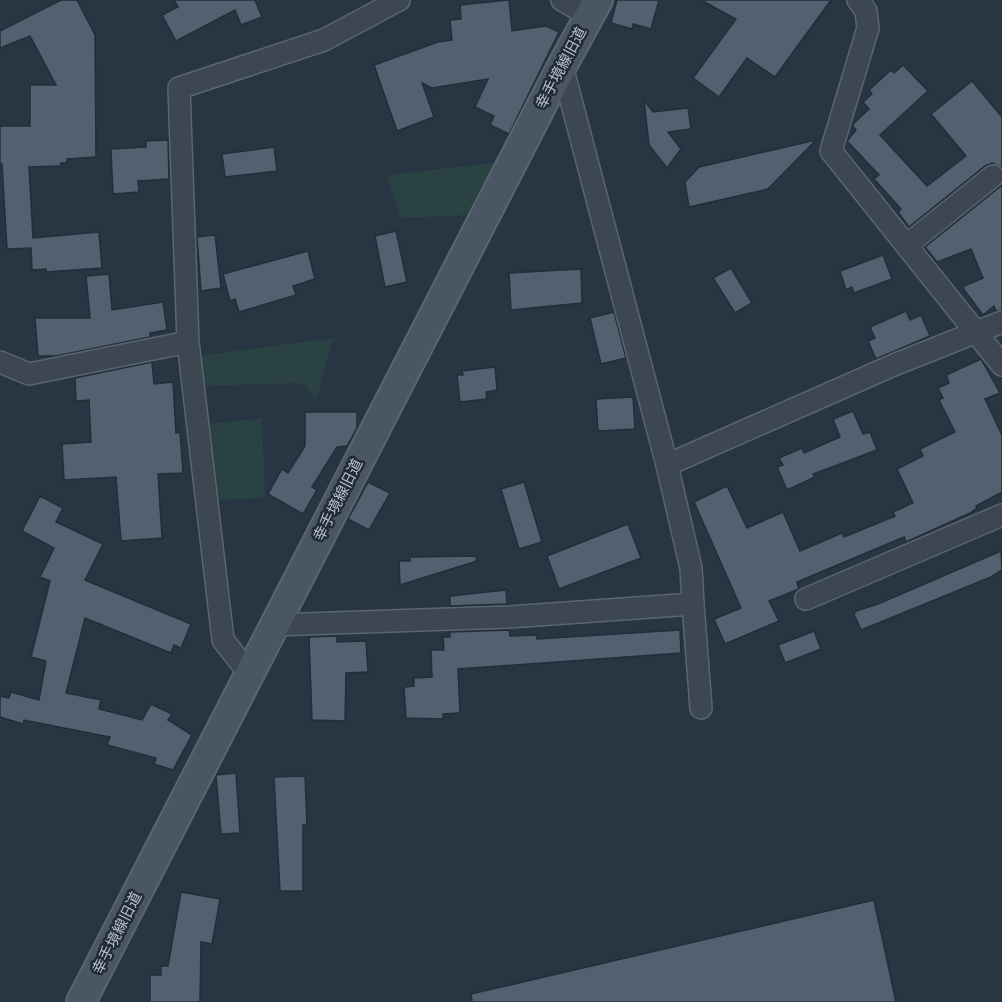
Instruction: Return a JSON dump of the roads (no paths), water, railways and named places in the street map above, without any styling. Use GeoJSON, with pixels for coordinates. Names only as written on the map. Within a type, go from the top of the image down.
{"type":"FeatureCollection","features":[{"type":"Feature","properties":{"kind":"street"},"geometry":{"type":"LineString","coordinates":[[249,673],[223,640],[188,342],[179,88],[324,40],[399,0]]}},
{"type":"Feature","properties":{"kind":"street"},"geometry":{"type":"LineString","coordinates":[[562,0],[593,8]]}},
{"type":"Feature","properties":{"kind":"street"},"geometry":{"type":"LineString","coordinates":[[858,0],[866,11],[868,28],[831,151],[1002,365]]}},
{"type":"Feature","properties":{"kind":"street","name":"幸手境線旧道"},"geometry":{"type":"LineString","coordinates":[[81,1002],[593,8]]}},
{"type":"Feature","properties":{"kind":"street"},"geometry":{"type":"LineString","coordinates":[[562,66],[667,465],[691,568],[701,708]]}},
{"type":"Feature","properties":{"kind":"street"},"geometry":{"type":"LineString","coordinates":[[907,245],[993,176]]}},
{"type":"Feature","properties":{"kind":"street"},"geometry":{"type":"LineString","coordinates":[[667,465],[896,364],[1002,322]]}},
{"type":"Feature","properties":{"kind":"street"},"geometry":{"type":"LineString","coordinates":[[0,362],[29,374],[188,342]]}},
{"type":"Feature","properties":{"kind":"street"},"geometry":{"type":"LineString","coordinates":[[806,599],[1002,515]]}},
{"type":"Feature","properties":{"kind":"street"},"geometry":{"type":"LineString","coordinates":[[274,625],[509,617],[693,604]]}}]}
